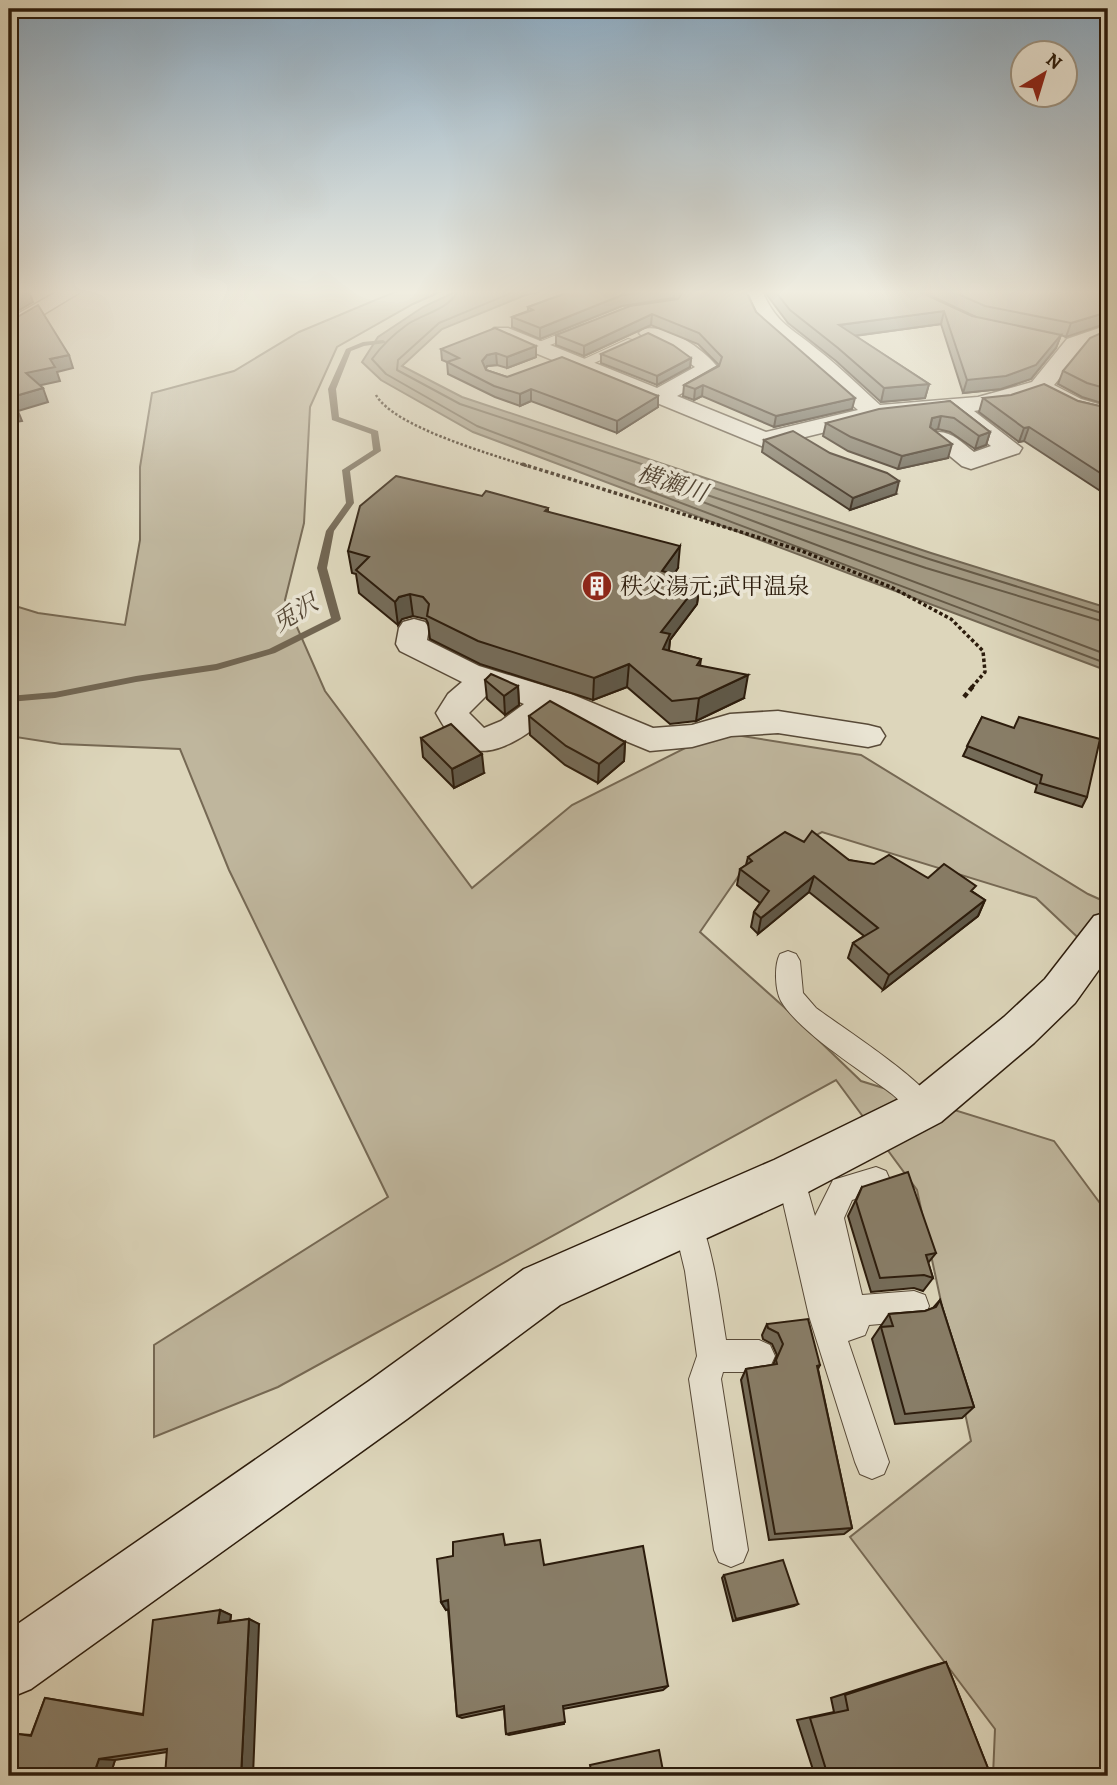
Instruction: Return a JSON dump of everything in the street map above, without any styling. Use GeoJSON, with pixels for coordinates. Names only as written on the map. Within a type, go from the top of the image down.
{"type":"FeatureCollection","features":[{"type":"Feature","properties":{"kind":"street"},"geometry":{"type":"LineString","coordinates":[[605,374],[764,440],[875,413],[955,407],[1006,399],[1041,386],[1048,374]]}},
{"type":"Feature","properties":{"kind":"street"},"geometry":{"type":"LineString","coordinates":[[660,396],[699,374]]}},
{"type":"Feature","properties":{"kind":"street"},"geometry":{"type":"LineString","coordinates":[[833,374],[875,413]]}},
{"type":"Feature","properties":{"kind":"street"},"geometry":{"type":"LineString","coordinates":[[1041,386],[1060,399],[1083,409],[1108,414]]}},
{"type":"Feature","properties":{"kind":"street"},"geometry":{"type":"LineString","coordinates":[[940,438],[971,461],[1010,448],[979,428],[955,407]]}},
{"type":"Feature","properties":{"kind":"street"},"geometry":{"type":"LineString","coordinates":[[794,432],[826,451]]}},
{"type":"Feature","properties":{"kind":"street"},"geometry":{"type":"LineString","coordinates":[[414,628],[411,644],[469,674],[550,699],[650,740],[692,736],[730,726],[778,722],[867,736]]}},
{"type":"Feature","properties":{"kind":"street"},"geometry":{"type":"LineString","coordinates":[[486,678],[460,701],[452,713],[467,733],[485,741],[500,739],[550,699]]}},
{"type":"Feature","properties":{"kind":"street"},"geometry":{"type":"LineString","coordinates":[[9,1667],[388,1400],[542,1287],[791,1176],[925,1108],[1000,1047],[1060,991],[1108,927]]}},
{"type":"Feature","properties":{"kind":"lane"},"geometry":{"type":"LineString","coordinates":[[788,961],[791,996],[807,1015],[905,1089],[925,1108]]}},
{"type":"Feature","properties":{"kind":"lane"},"geometry":{"type":"LineString","coordinates":[[791,1176],[829,1331],[872,1462]]}},
{"type":"Feature","properties":{"kind":"lane"},"geometry":{"type":"LineString","coordinates":[[829,1331],[854,1324],[829,1217],[843,1189],[876,1180]]}},
{"type":"Feature","properties":{"kind":"lane"},"geometry":{"type":"LineString","coordinates":[[687,1222],[700,1271],[713,1356],[705,1380],[732,1550]]}},
{"type":"Feature","properties":{"kind":"lane"},"geometry":{"type":"LineString","coordinates":[[852,1311],[914,1306]]}},
{"type":"Feature","properties":{"kind":"lane"},"geometry":{"type":"LineString","coordinates":[[713,1356],[759,1356]]}},
{"type":"Feature","properties":{"kind":"path"},"geometry":{"type":"LineString","coordinates":[[376,395],[381,404],[411,424],[493,455],[802,551],[891,587],[951,619],[983,651],[985,672],[964,697]]}},
{"type":"Feature","properties":{"kind":"shaded area"},"geometry":{"type":"Polygon","coordinates":[[[222,374],[325,374],[310,407],[304,523],[285,600],[325,691],[472,888],[572,805],[717,732],[861,755],[1088,894],[1108,903],[1108,966],[1036,898],[822,832],[740,874],[700,932],[861,1081],[1054,1141],[1108,1214],[1108,1776],[993,1776],[995,1729],[850,1537],[971,1441],[917,1190],[836,1080],[278,1387],[154,1437],[154,1345],[388,1197],[229,870],[180,749],[61,744],[9,736],[9,604],[38,613],[125,625],[140,540],[140,467],[152,393],[222,374]]]}},
{"type":"Feature","properties":{"kind":"water","name":"横瀬川"},"geometry":{"type":"Polygon","coordinates":[[[375,374],[418,374],[462,397],[931,553],[1108,608],[1108,671],[473,432],[375,374]]]}},
{"type":"Feature","properties":{"kind":"building"},"geometry":{"type":"Polygon","coordinates":[[[9,374],[27,374],[43,388],[12,397],[16,406],[9,408],[9,374]]]}},
{"type":"Feature","properties":{"kind":"building"},"geometry":{"type":"Polygon","coordinates":[[[471,374],[507,377],[514,374],[605,374],[658,396],[617,421],[531,389],[520,394],[494,386],[471,374]]]}},
{"type":"Feature","properties":{"kind":"building"},"geometry":{"type":"Polygon","coordinates":[[[704,374],[828,374],[855,398],[776,416],[703,385],[695,389],[684,385],[704,374]]]}},
{"type":"Feature","properties":{"kind":"building"},"geometry":{"type":"Polygon","coordinates":[[[868,374],[914,374],[929,384],[884,388],[868,374]]]}},
{"type":"Feature","properties":{"kind":"building"},"geometry":{"type":"Polygon","coordinates":[[[965,374],[1011,374],[1006,376],[967,380],[965,374]]]}},
{"type":"Feature","properties":{"kind":"building"},"geometry":{"type":"Polygon","coordinates":[[[1070,374],[1108,374],[1108,389],[1070,374]]]}},
{"type":"Feature","properties":{"kind":"building"},"geometry":{"type":"Polygon","coordinates":[[[1044,384],[1078,401],[1108,408],[1108,478],[1029,427],[1024,428],[983,398],[1011,395],[1044,384]]]}},
{"type":"Feature","properties":{"kind":"building"},"geometry":{"type":"Polygon","coordinates":[[[950,401],[990,432],[979,436],[954,418],[932,418],[930,427],[952,444],[902,456],[851,437],[826,423],[879,409],[950,401]]]}},
{"type":"Feature","properties":{"kind":"building"},"geometry":{"type":"Polygon","coordinates":[[[793,431],[830,453],[887,473],[899,481],[853,498],[764,440],[793,431]]]}},
{"type":"Feature","properties":{"kind":"building"},"geometry":{"type":"Polygon","coordinates":[[[396,476],[482,496],[486,491],[548,508],[545,511],[680,546],[662,571],[700,582],[661,632],[670,634],[663,649],[701,659],[697,665],[748,675],[699,698],[672,701],[629,664],[594,678],[478,641],[427,616],[429,604],[423,597],[410,594],[399,597],[395,602],[356,570],[369,557],[348,551],[360,506],[396,476]]]}},
{"type":"Feature","properties":{"kind":"building"},"geometry":{"type":"Polygon","coordinates":[[[491,674],[518,686],[504,696],[485,680],[491,674]]]}},
{"type":"Feature","properties":{"kind":"building"},"geometry":{"type":"Polygon","coordinates":[[[550,701],[625,742],[599,764],[566,746],[529,716],[550,701]]]}},
{"type":"Feature","properties":{"kind":"building"},"geometry":{"type":"Polygon","coordinates":[[[982,717],[1014,728],[1019,717],[1100,739],[1087,797],[1040,783],[1042,775],[967,746],[982,717]]]}},
{"type":"Feature","properties":{"kind":"building"},"geometry":{"type":"Polygon","coordinates":[[[451,724],[482,754],[452,769],[421,738],[451,724]]]}},
{"type":"Feature","properties":{"kind":"building"},"geometry":{"type":"Polygon","coordinates":[[[812,831],[849,860],[874,864],[889,855],[928,878],[944,864],[976,886],[971,891],[985,900],[889,975],[853,943],[878,928],[814,876],[761,918],[754,912],[769,891],[740,869],[752,861],[748,857],[785,832],[804,842],[812,831]]]}},
{"type":"Feature","properties":{"kind":"building"},"geometry":{"type":"Polygon","coordinates":[[[908,1172],[936,1253],[926,1255],[933,1278],[924,1275],[880,1278],[856,1201],[862,1187],[908,1172]]]}},
{"type":"Feature","properties":{"kind":"building"},"geometry":{"type":"Polygon","coordinates":[[[940,1300],[974,1407],[905,1414],[881,1327],[893,1326],[889,1314],[925,1311],[936,1307],[940,1300]]]}},
{"type":"Feature","properties":{"kind":"building"},"geometry":{"type":"Polygon","coordinates":[[[808,1319],[820,1365],[817,1366],[852,1528],[775,1534],[746,1369],[777,1364],[776,1360],[783,1344],[778,1333],[768,1328],[767,1324],[808,1319]]]}},
{"type":"Feature","properties":{"kind":"building"},"geometry":{"type":"Polygon","coordinates":[[[503,1534],[505,1545],[540,1540],[544,1565],[643,1546],[668,1686],[563,1706],[565,1722],[506,1734],[504,1706],[457,1716],[448,1600],[441,1602],[437,1559],[453,1556],[453,1542],[503,1534]]]}},
{"type":"Feature","properties":{"kind":"building"},"geometry":{"type":"Polygon","coordinates":[[[783,1560],[798,1604],[736,1619],[724,1575],[783,1560]]]}},
{"type":"Feature","properties":{"kind":"building"},"geometry":{"type":"Polygon","coordinates":[[[220,1610],[218,1623],[249,1619],[241,1776],[165,1776],[167,1749],[99,1759],[93,1776],[9,1776],[9,1760],[18,1734],[31,1736],[45,1698],[143,1715],[153,1620],[220,1610]]]}},
{"type":"Feature","properties":{"kind":"building"},"geometry":{"type":"Polygon","coordinates":[[[946,1662],[991,1776],[828,1776],[810,1718],[848,1710],[845,1695],[946,1662]]]}},
{"type":"Feature","properties":{"kind":"building"},"geometry":{"type":"Polygon","coordinates":[[[659,1750],[664,1776],[592,1776],[590,1765],[659,1750]]]}},
{"type":"Feature","properties":{"kind":"waterway","name":"兎沢"},"geometry":{"type":"LineString","coordinates":[[9,699],[55,695],[217,667],[272,651],[336,619],[322,568],[330,531],[350,503],[346,470],[377,451],[375,433],[335,418],[332,389],[338,374]]}},
{"type":"Feature","properties":{"kind":"place","name":"秩父湯元;武甲温泉"},"geometry":{"type":"Point","coordinates":[597,586]}}]}
